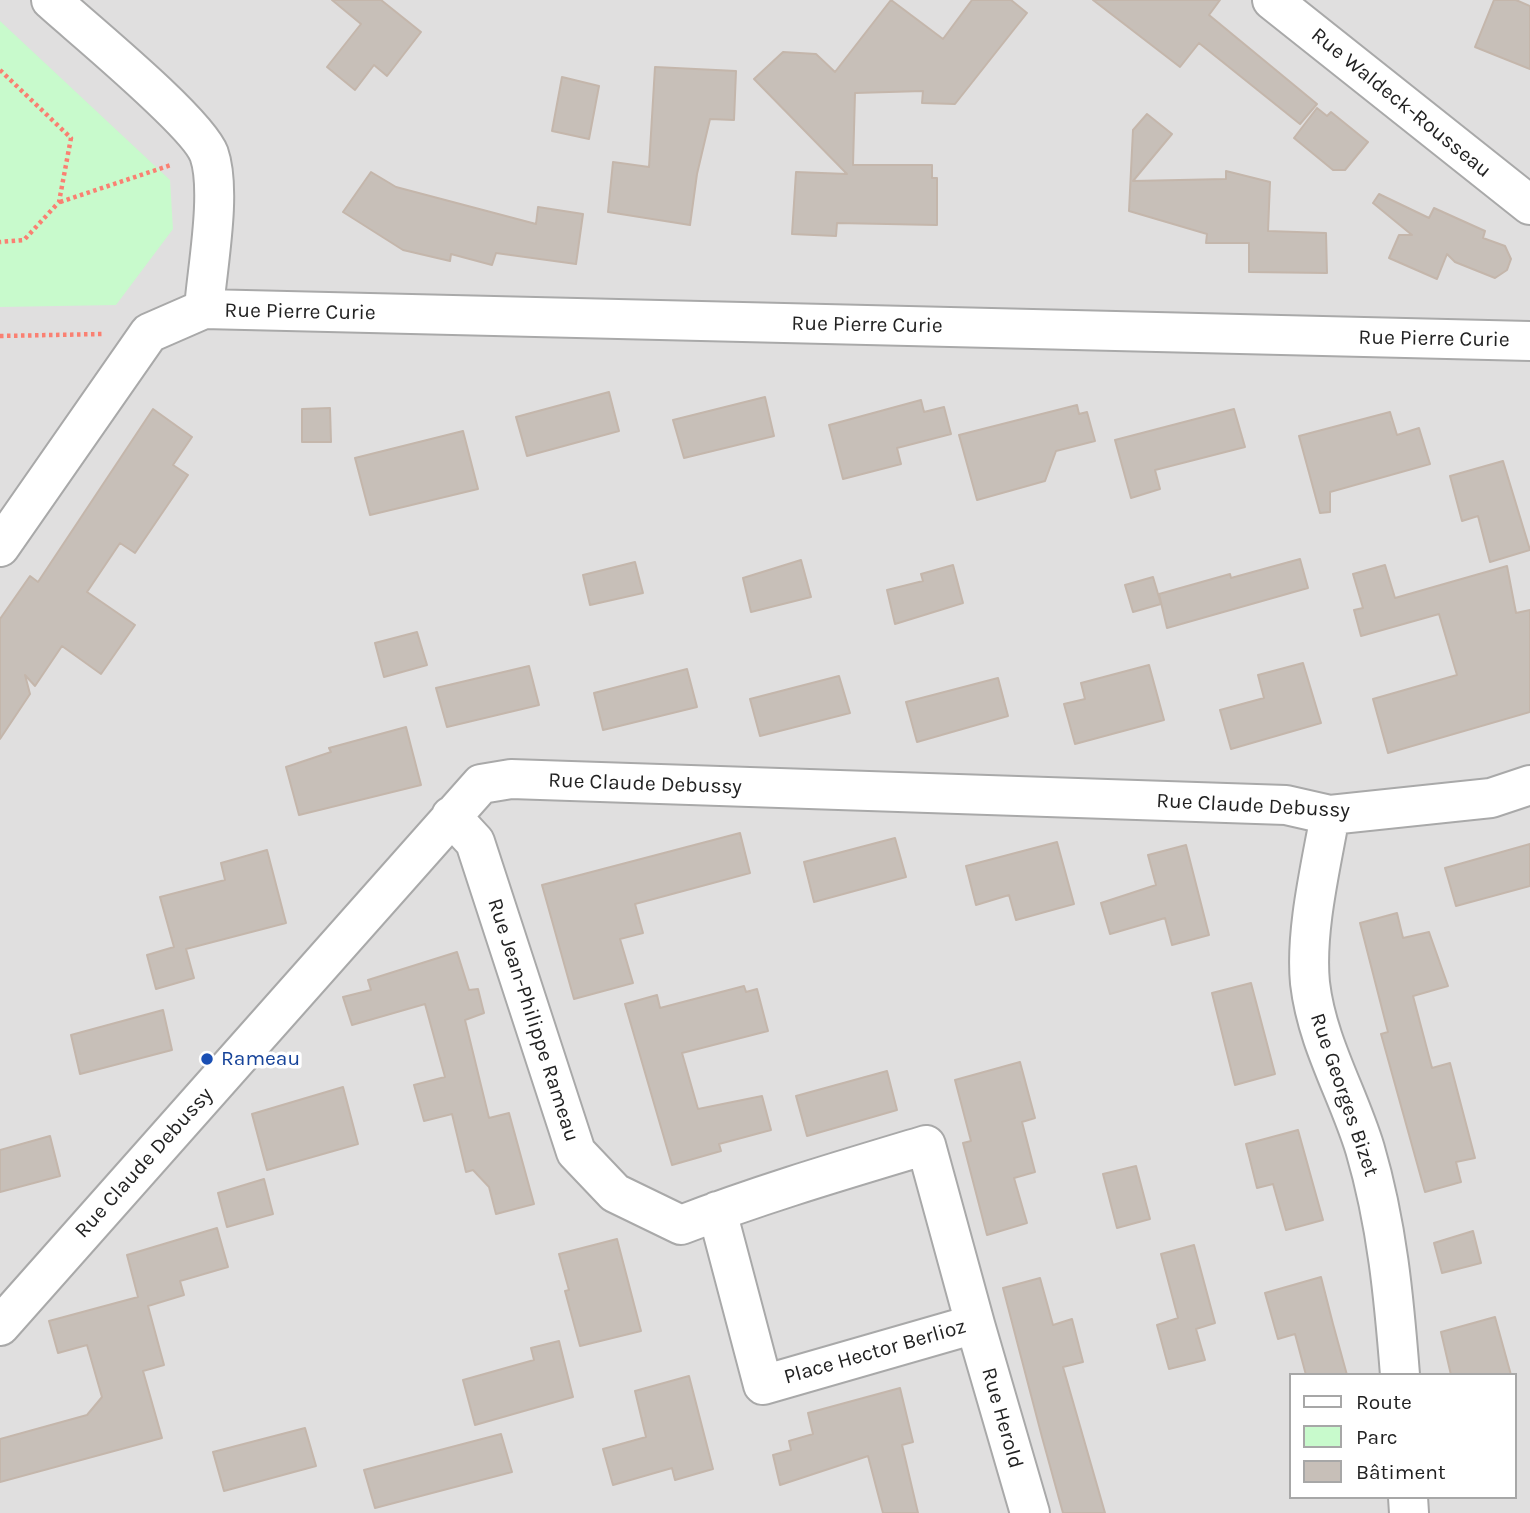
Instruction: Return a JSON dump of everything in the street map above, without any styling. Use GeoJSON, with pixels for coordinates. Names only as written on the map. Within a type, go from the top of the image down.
{"type":"FeatureCollection","features":[{"type":"Feature","properties":{"kind":"street"},"geometry":{"type":"LineString","coordinates":[[51,0],[178,116],[208,153]]}},
{"type":"Feature","properties":{"kind":"street","name":"Rue Waldeck-Rousseau"},"geometry":{"type":"LineString","coordinates":[[1272,0],[1530,205]]}},
{"type":"Feature","properties":{"kind":"street","name":"Rue Pierre Curie"},"geometry":{"type":"LineString","coordinates":[[204,309],[214,193],[208,153]]}},
{"type":"Feature","properties":{"kind":"street","name":"Rue Pierre Curie"},"geometry":{"type":"LineString","coordinates":[[149,333],[204,309],[1530,341]]}},
{"type":"Feature","properties":{"kind":"street"},"geometry":{"type":"LineString","coordinates":[[0,547],[149,333]]}},
{"type":"Feature","properties":{"kind":"street","name":"Rue Claude Debussy"},"geometry":{"type":"LineString","coordinates":[[0,1326],[481,785],[511,779],[1286,805],[1330,815],[1491,798],[1530,785]]}},
{"type":"Feature","properties":{"kind":"street","name":"Rue Georges Bizet"},"geometry":{"type":"LineString","coordinates":[[1330,815],[1318,882],[1310,980],[1324,1048],[1364,1146],[1380,1203],[1391,1262],[1400,1373]]}},
{"type":"Feature","properties":{"kind":"street","name":"Rue Jean-Philippe Rameau"},"geometry":{"type":"LineString","coordinates":[[451,816],[475,842],[576,1152],[615,1193],[681,1225],[717,1211]]}},
{"type":"Feature","properties":{"kind":"street","name":"Place Hector Berlioz"},"geometry":{"type":"LineString","coordinates":[[926,1145],[975,1324],[762,1385],[717,1211],[773,1190],[926,1145]]}},
{"type":"Feature","properties":{"kind":"street","name":"Rue Herold"},"geometry":{"type":"LineString","coordinates":[[975,1324],[1030,1513]]}},
{"type":"Feature","properties":{"kind":"path"},"geometry":{"type":"LineString","coordinates":[[0,70],[71,138],[59,202]]}},
{"type":"Feature","properties":{"kind":"path"},"geometry":{"type":"LineString","coordinates":[[0,242],[24,240],[59,202],[208,153]]}},
{"type":"Feature","properties":{"kind":"path"},"geometry":{"type":"LineString","coordinates":[[0,336],[149,333]]}},
{"type":"Feature","properties":{"kind":"shaded area"},"geometry":{"type":"Polygon","coordinates":[[[0,0],[1530,0],[1530,1513],[0,1513],[0,0]]]}},
{"type":"Feature","properties":{"kind":"green space"},"geometry":{"type":"Polygon","coordinates":[[[0,21],[170,180],[173,229],[116,305],[0,307],[0,21]]]}},
{"type":"Feature","properties":{"kind":"building"},"geometry":{"type":"Polygon","coordinates":[[[332,0],[381,0],[421,32],[387,76],[374,65],[355,90],[327,67],[361,24],[332,0]]]}},
{"type":"Feature","properties":{"kind":"building"},"geometry":{"type":"Polygon","coordinates":[[[891,0],[943,39],[972,0],[1011,0],[1027,13],[955,104],[922,103],[923,91],[855,93],[853,165],[932,165],[932,178],[937,178],[937,225],[837,223],[836,236],[792,234],[796,172],[847,174],[754,79],[783,52],[816,54],[835,72],[891,0]]]}},
{"type":"Feature","properties":{"kind":"building"},"geometry":{"type":"Polygon","coordinates":[[[1093,0],[1220,0],[1209,15],[1317,104],[1300,124],[1199,43],[1180,67],[1093,0]]]}},
{"type":"Feature","properties":{"kind":"building"},"geometry":{"type":"Polygon","coordinates":[[[1494,0],[1516,0],[1530,6],[1530,69],[1475,47],[1494,0]]]}},
{"type":"Feature","properties":{"kind":"building"},"geometry":{"type":"Polygon","coordinates":[[[655,67],[736,71],[734,120],[710,119],[697,174],[690,225],[608,212],[613,162],[649,167],[655,67]]]}},
{"type":"Feature","properties":{"kind":"building"},"geometry":{"type":"Polygon","coordinates":[[[562,77],[599,86],[589,139],[552,131],[562,77]]]}},
{"type":"Feature","properties":{"kind":"building"},"geometry":{"type":"Polygon","coordinates":[[[1317,108],[1327,116],[1331,112],[1368,142],[1345,170],[1333,170],[1294,138],[1317,108]]]}},
{"type":"Feature","properties":{"kind":"building"},"geometry":{"type":"Polygon","coordinates":[[[1147,114],[1172,134],[1133,181],[1226,179],[1226,171],[1270,182],[1268,231],[1326,233],[1327,273],[1249,272],[1249,243],[1206,243],[1207,234],[1129,211],[1133,130],[1147,114]]]}},
{"type":"Feature","properties":{"kind":"building"},"geometry":{"type":"Polygon","coordinates":[[[371,172],[396,187],[536,224],[538,207],[583,214],[576,264],[496,253],[492,265],[451,254],[450,261],[403,250],[343,212],[371,172]]]}},
{"type":"Feature","properties":{"kind":"building"},"geometry":{"type":"Polygon","coordinates":[[[1379,194],[1429,218],[1434,208],[1485,231],[1483,238],[1505,246],[1511,259],[1507,270],[1495,278],[1455,262],[1447,254],[1437,279],[1389,258],[1399,235],[1412,235],[1373,203],[1379,194]]]}},
{"type":"Feature","properties":{"kind":"building"},"geometry":{"type":"Polygon","coordinates":[[[609,392],[619,431],[527,456],[516,417],[609,392]]]}},
{"type":"Feature","properties":{"kind":"building"},"geometry":{"type":"Polygon","coordinates":[[[765,397],[774,436],[684,458],[673,420],[765,397]]]}},
{"type":"Feature","properties":{"kind":"building"},"geometry":{"type":"Polygon","coordinates":[[[921,400],[924,412],[944,407],[951,434],[897,448],[901,464],[843,479],[829,425],[921,400]]]}},
{"type":"Feature","properties":{"kind":"building"},"geometry":{"type":"Polygon","coordinates":[[[1077,405],[1079,414],[1087,412],[1095,441],[1056,451],[1045,481],[977,500],[959,435],[1077,405]]]}},
{"type":"Feature","properties":{"kind":"building"},"geometry":{"type":"Polygon","coordinates":[[[330,408],[331,442],[302,442],[302,409],[330,408]]]}},
{"type":"Feature","properties":{"kind":"building"},"geometry":{"type":"Polygon","coordinates":[[[153,409],[192,437],[173,465],[188,475],[135,553],[120,543],[87,592],[135,625],[101,674],[62,646],[35,686],[25,675],[30,694],[0,739],[0,619],[30,576],[38,582],[153,409]]]}},
{"type":"Feature","properties":{"kind":"building"},"geometry":{"type":"Polygon","coordinates":[[[1234,409],[1245,447],[1155,470],[1160,489],[1131,498],[1115,440],[1234,409]]]}},
{"type":"Feature","properties":{"kind":"building"},"geometry":{"type":"Polygon","coordinates":[[[1390,412],[1397,435],[1419,428],[1430,464],[1330,492],[1330,512],[1320,513],[1299,436],[1390,412]]]}},
{"type":"Feature","properties":{"kind":"building"},"geometry":{"type":"Polygon","coordinates":[[[463,431],[478,489],[370,515],[355,458],[463,431]]]}},
{"type":"Feature","properties":{"kind":"building"},"geometry":{"type":"Polygon","coordinates":[[[1503,461],[1530,550],[1490,562],[1478,516],[1462,521],[1450,476],[1503,461]]]}},
{"type":"Feature","properties":{"kind":"building"},"geometry":{"type":"Polygon","coordinates":[[[1300,559],[1308,588],[1167,628],[1159,594],[1230,574],[1231,578],[1300,559]]]}},
{"type":"Feature","properties":{"kind":"building"},"geometry":{"type":"Polygon","coordinates":[[[801,560],[811,597],[751,612],[743,578],[801,560]]]}},
{"type":"Feature","properties":{"kind":"building"},"geometry":{"type":"Polygon","coordinates":[[[635,562],[643,593],[590,605],[583,575],[635,562]]]}},
{"type":"Feature","properties":{"kind":"building"},"geometry":{"type":"Polygon","coordinates":[[[953,565],[963,603],[895,624],[887,590],[923,581],[921,574],[953,565]]]}},
{"type":"Feature","properties":{"kind":"building"},"geometry":{"type":"Polygon","coordinates":[[[1385,565],[1395,598],[1507,566],[1516,613],[1530,610],[1530,712],[1388,753],[1373,699],[1457,675],[1439,614],[1361,636],[1354,610],[1363,608],[1353,574],[1385,565]]]}},
{"type":"Feature","properties":{"kind":"building"},"geometry":{"type":"Polygon","coordinates":[[[1153,577],[1161,604],[1133,612],[1125,585],[1153,577]]]}},
{"type":"Feature","properties":{"kind":"building"},"geometry":{"type":"Polygon","coordinates":[[[417,632],[427,665],[384,677],[375,643],[417,632]]]}},
{"type":"Feature","properties":{"kind":"building"},"geometry":{"type":"Polygon","coordinates":[[[1303,663],[1321,723],[1231,749],[1220,710],[1264,698],[1258,675],[1303,663]]]}},
{"type":"Feature","properties":{"kind":"building"},"geometry":{"type":"Polygon","coordinates":[[[1149,665],[1164,720],[1075,744],[1064,704],[1085,699],[1081,683],[1149,665]]]}},
{"type":"Feature","properties":{"kind":"building"},"geometry":{"type":"Polygon","coordinates":[[[529,666],[539,705],[447,727],[436,688],[529,666]]]}},
{"type":"Feature","properties":{"kind":"building"},"geometry":{"type":"Polygon","coordinates":[[[687,669],[697,707],[603,730],[594,693],[687,669]]]}},
{"type":"Feature","properties":{"kind":"building"},"geometry":{"type":"Polygon","coordinates":[[[839,676],[850,713],[760,736],[750,699],[839,676]]]}},
{"type":"Feature","properties":{"kind":"building"},"geometry":{"type":"Polygon","coordinates":[[[998,678],[1008,716],[917,742],[906,702],[998,678]]]}},
{"type":"Feature","properties":{"kind":"building"},"geometry":{"type":"Polygon","coordinates":[[[406,727],[421,785],[299,815],[286,767],[331,752],[329,748],[406,727]]]}},
{"type":"Feature","properties":{"kind":"building"},"geometry":{"type":"Polygon","coordinates":[[[740,833],[750,873],[635,904],[643,933],[620,939],[633,983],[574,999],[542,885],[740,833]]]}},
{"type":"Feature","properties":{"kind":"building"},"geometry":{"type":"Polygon","coordinates":[[[895,838],[906,877],[814,902],[804,862],[895,838]]]}},
{"type":"Feature","properties":{"kind":"building"},"geometry":{"type":"Polygon","coordinates":[[[1057,842],[1074,904],[1016,920],[1009,895],[976,905],[966,866],[1057,842]]]}},
{"type":"Feature","properties":{"kind":"building"},"geometry":{"type":"Polygon","coordinates":[[[1530,844],[1530,886],[1456,906],[1445,868],[1530,844]]]}},
{"type":"Feature","properties":{"kind":"building"},"geometry":{"type":"Polygon","coordinates":[[[1186,845],[1209,935],[1172,945],[1165,918],[1110,934],[1101,903],[1156,885],[1148,855],[1186,845]]]}},
{"type":"Feature","properties":{"kind":"building"},"geometry":{"type":"Polygon","coordinates":[[[267,850],[286,923],[186,949],[194,978],[156,989],[147,955],[174,947],[160,897],[225,880],[221,863],[267,850]]]}},
{"type":"Feature","properties":{"kind":"building"},"geometry":{"type":"Polygon","coordinates":[[[1397,913],[1403,938],[1429,932],[1448,986],[1413,996],[1432,1068],[1450,1063],[1475,1158],[1456,1162],[1461,1182],[1425,1192],[1381,1034],[1388,1032],[1360,923],[1397,913]]]}},
{"type":"Feature","properties":{"kind":"building"},"geometry":{"type":"Polygon","coordinates":[[[457,952],[469,990],[478,989],[484,1013],[465,1020],[489,1118],[509,1113],[534,1204],[496,1214],[489,1187],[473,1170],[466,1172],[452,1114],[424,1121],[414,1085],[445,1077],[425,1004],[352,1025],[343,997],[371,990],[368,980],[457,952]]]}},
{"type":"Feature","properties":{"kind":"building"},"geometry":{"type":"Polygon","coordinates":[[[1251,983],[1275,1074],[1235,1085],[1212,993],[1251,983]]]}},
{"type":"Feature","properties":{"kind":"building"},"geometry":{"type":"Polygon","coordinates":[[[744,986],[746,992],[757,989],[768,1031],[682,1053],[698,1109],[762,1096],[771,1130],[719,1144],[721,1151],[672,1165],[625,1004],[657,995],[660,1008],[744,986]]]}},
{"type":"Feature","properties":{"kind":"building"},"geometry":{"type":"Polygon","coordinates":[[[163,1010],[172,1050],[80,1074],[71,1035],[163,1010]]]}},
{"type":"Feature","properties":{"kind":"building"},"geometry":{"type":"Polygon","coordinates":[[[1020,1062],[1035,1118],[1022,1122],[1035,1172],[1014,1178],[1027,1223],[987,1235],[963,1143],[971,1141],[955,1080],[1020,1062]]]}},
{"type":"Feature","properties":{"kind":"building"},"geometry":{"type":"Polygon","coordinates":[[[887,1071],[897,1110],[807,1136],[796,1096],[887,1071]]]}},
{"type":"Feature","properties":{"kind":"building"},"geometry":{"type":"Polygon","coordinates":[[[343,1087],[358,1144],[267,1170],[252,1114],[343,1087]]]}},
{"type":"Feature","properties":{"kind":"building"},"geometry":{"type":"Polygon","coordinates":[[[1298,1130],[1323,1220],[1286,1230],[1273,1184],[1257,1188],[1246,1144],[1298,1130]]]}},
{"type":"Feature","properties":{"kind":"building"},"geometry":{"type":"Polygon","coordinates":[[[50,1136],[60,1176],[0,1192],[0,1150],[50,1136]]]}},
{"type":"Feature","properties":{"kind":"building"},"geometry":{"type":"Polygon","coordinates":[[[1136,1166],[1150,1219],[1117,1228],[1103,1174],[1136,1166]]]}},
{"type":"Feature","properties":{"kind":"building"},"geometry":{"type":"Polygon","coordinates":[[[264,1179],[273,1214],[227,1227],[218,1193],[264,1179]]]}},
{"type":"Feature","properties":{"kind":"building"},"geometry":{"type":"Polygon","coordinates":[[[217,1228],[228,1267],[180,1281],[184,1295],[148,1306],[164,1365],[143,1371],[162,1438],[0,1482],[0,1439],[87,1415],[102,1397],[87,1345],[58,1353],[49,1321],[138,1297],[127,1255],[217,1228]]]}},
{"type":"Feature","properties":{"kind":"building"},"geometry":{"type":"Polygon","coordinates":[[[1473,1231],[1481,1263],[1442,1273],[1434,1243],[1473,1231]]]}},
{"type":"Feature","properties":{"kind":"building"},"geometry":{"type":"Polygon","coordinates":[[[617,1239],[641,1331],[580,1346],[565,1291],[569,1290],[559,1254],[617,1239]]]}},
{"type":"Feature","properties":{"kind":"building"},"geometry":{"type":"Polygon","coordinates":[[[1194,1245],[1215,1323],[1196,1329],[1205,1360],[1169,1369],[1157,1325],[1178,1318],[1161,1254],[1194,1245]]]}},
{"type":"Feature","properties":{"kind":"building"},"geometry":{"type":"Polygon","coordinates":[[[1321,1277],[1346,1373],[1305,1373],[1295,1334],[1278,1339],[1265,1293],[1321,1277]]]}},
{"type":"Feature","properties":{"kind":"building"},"geometry":{"type":"Polygon","coordinates":[[[1040,1278],[1053,1325],[1072,1319],[1083,1362],[1063,1367],[1105,1513],[1063,1513],[1003,1288],[1040,1278]]]}},
{"type":"Feature","properties":{"kind":"building"},"geometry":{"type":"Polygon","coordinates":[[[1495,1317],[1510,1373],[1451,1373],[1441,1332],[1495,1317]]]}},
{"type":"Feature","properties":{"kind":"building"},"geometry":{"type":"Polygon","coordinates":[[[559,1341],[573,1397],[475,1425],[463,1380],[534,1360],[531,1348],[559,1341]]]}},
{"type":"Feature","properties":{"kind":"building"},"geometry":{"type":"Polygon","coordinates":[[[689,1376],[713,1469],[675,1480],[672,1468],[613,1485],[603,1449],[646,1437],[635,1391],[689,1376]]]}},
{"type":"Feature","properties":{"kind":"building"},"geometry":{"type":"Polygon","coordinates":[[[900,1388],[913,1442],[902,1445],[918,1513],[883,1513],[868,1456],[780,1485],[773,1455],[791,1450],[789,1441],[813,1434],[808,1413],[900,1388]]]}},
{"type":"Feature","properties":{"kind":"building"},"geometry":{"type":"Polygon","coordinates":[[[305,1428],[316,1466],[224,1491],[213,1452],[305,1428]]]}},
{"type":"Feature","properties":{"kind":"building"},"geometry":{"type":"Polygon","coordinates":[[[501,1434],[512,1472],[375,1508],[364,1470],[501,1434]]]}},
{"type":"Feature","properties":{"kind":"place","name":"Rameau"},"geometry":{"type":"Point","coordinates":[207,1059]}}]}
